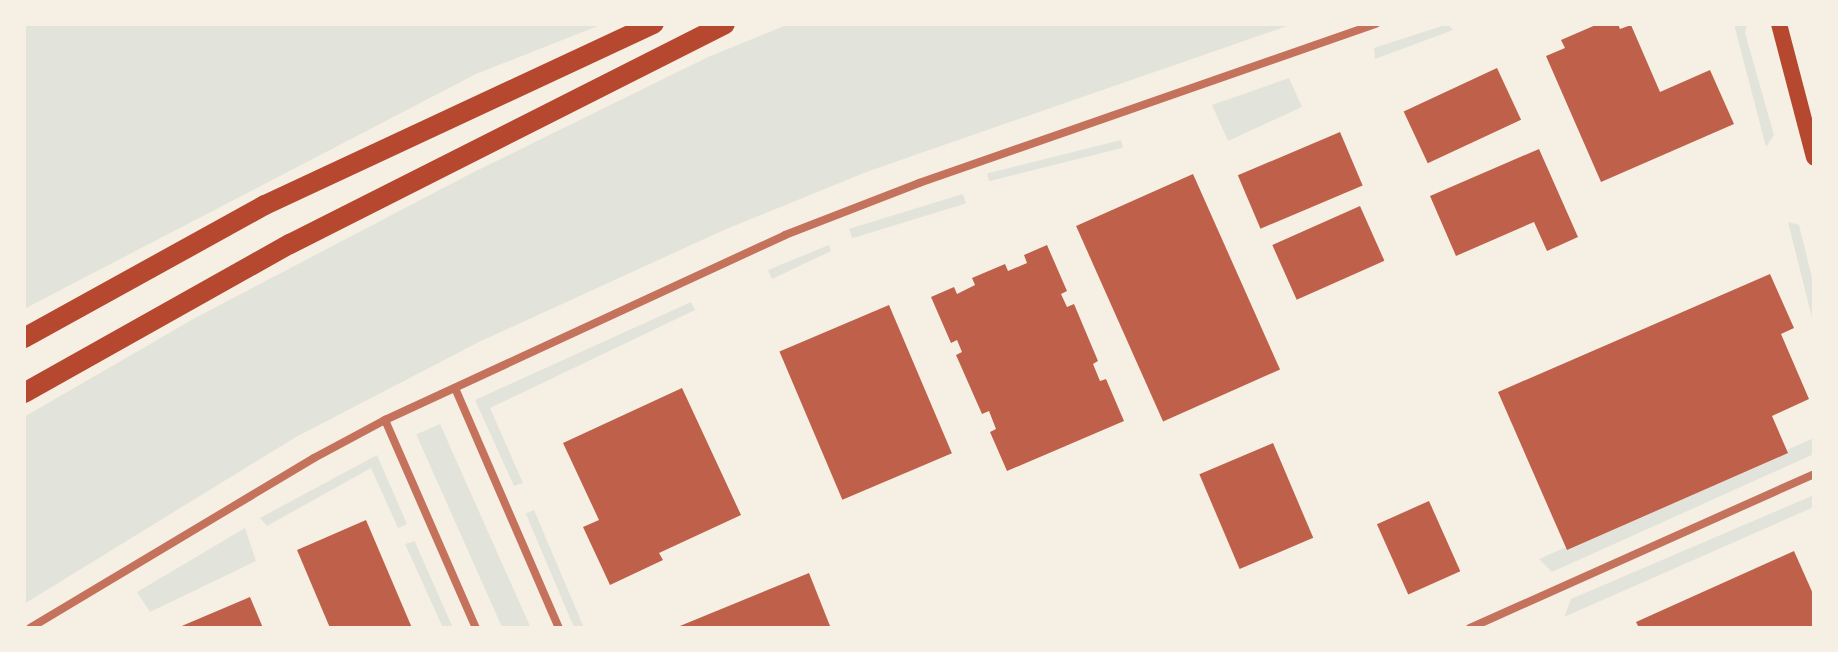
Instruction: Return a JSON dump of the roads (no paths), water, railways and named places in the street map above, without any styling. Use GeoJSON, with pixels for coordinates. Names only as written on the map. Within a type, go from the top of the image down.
{"type":"FeatureCollection","features":[{"type":"Feature","properties":{"kind":"highway"},"geometry":{"type":"LineString","coordinates":[[24,338],[265,205],[654,24]]}},
{"type":"Feature","properties":{"kind":"highway"},"geometry":{"type":"LineString","coordinates":[[24,393],[290,244],[725,24]]}},
{"type":"Feature","properties":{"kind":"main road"},"geometry":{"type":"LineString","coordinates":[[1779,24],[1814,157]]}},
{"type":"Feature","properties":{"kind":"street"},"geometry":{"type":"LineString","coordinates":[[30,628],[262,488],[385,420],[785,235],[933,178],[1376,24]]}},
{"type":"Feature","properties":{"kind":"street"},"geometry":{"type":"LineString","coordinates":[[455,388],[559,628]]}},
{"type":"Feature","properties":{"kind":"street"},"geometry":{"type":"LineString","coordinates":[[385,420],[476,628]]}},
{"type":"Feature","properties":{"kind":"street"},"geometry":{"type":"LineString","coordinates":[[1470,628],[1814,474]]}}]}
